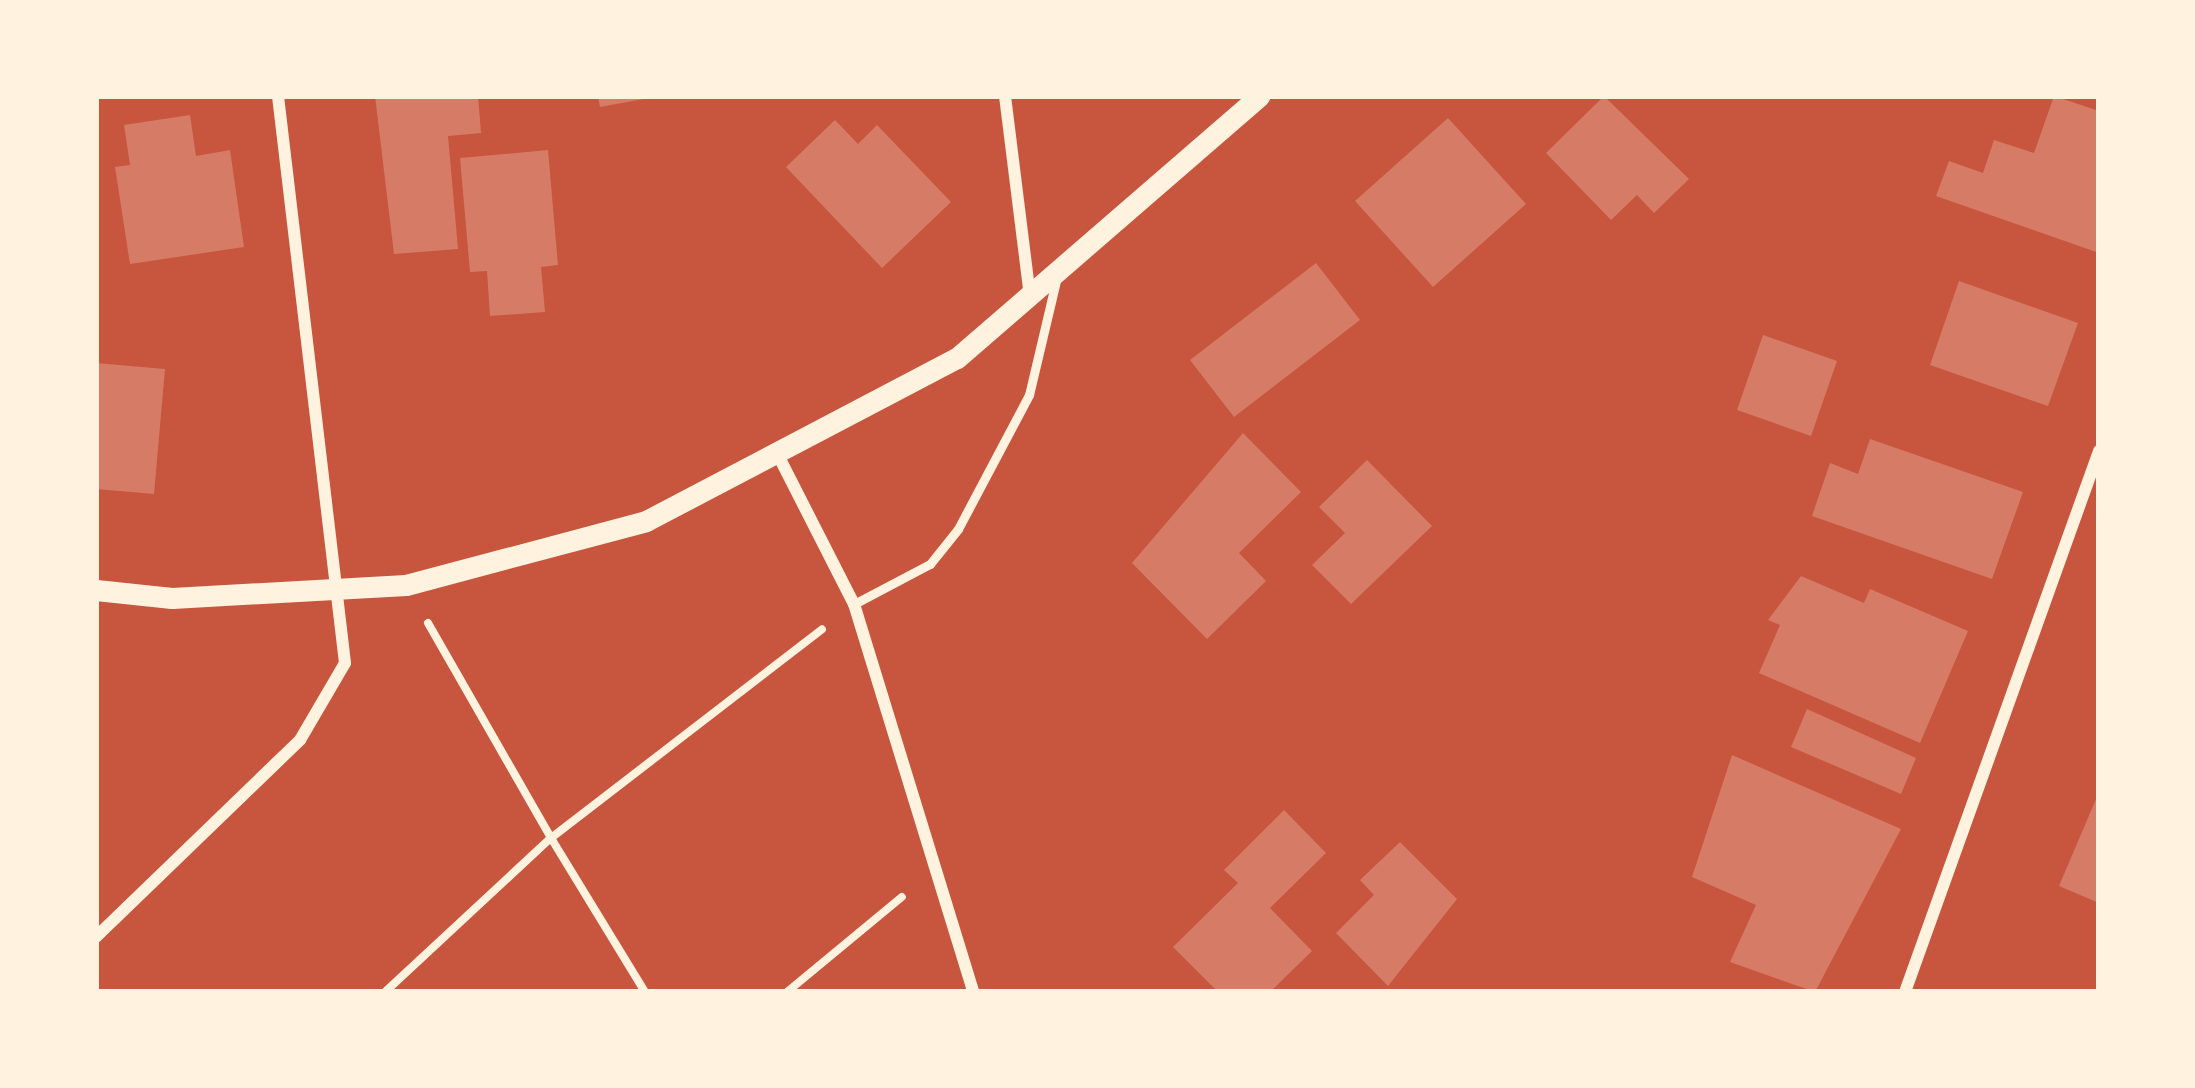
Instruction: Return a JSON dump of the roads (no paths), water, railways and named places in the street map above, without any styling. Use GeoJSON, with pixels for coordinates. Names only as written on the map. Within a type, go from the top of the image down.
{"type":"FeatureCollection","features":[{"type":"Feature","properties":{"kind":"street"},"geometry":{"type":"LineString","coordinates":[[96,937],[300,740],[345,663],[340,590],[278,96]]}},
{"type":"Feature","properties":{"kind":"street"},"geometry":{"type":"LineString","coordinates":[[1005,96],[1031,303]]}},
{"type":"Feature","properties":{"kind":"street"},"geometry":{"type":"LineString","coordinates":[[96,590],[340,590],[406,585],[646,521],[779,457],[1031,303],[1259,96]]}},
{"type":"Feature","properties":{"kind":"street"},"geometry":{"type":"LineString","coordinates":[[1908,991],[2095,475],[2099,452]]}},
{"type":"Feature","properties":{"kind":"street"},"geometry":{"type":"LineString","coordinates":[[779,457],[854,604],[973,992]]}},
{"type":"Feature","properties":{"kind":"lane"},"geometry":{"type":"LineString","coordinates":[[854,604],[930,564],[958,529],[1029,395],[1056,281]]}}]}
